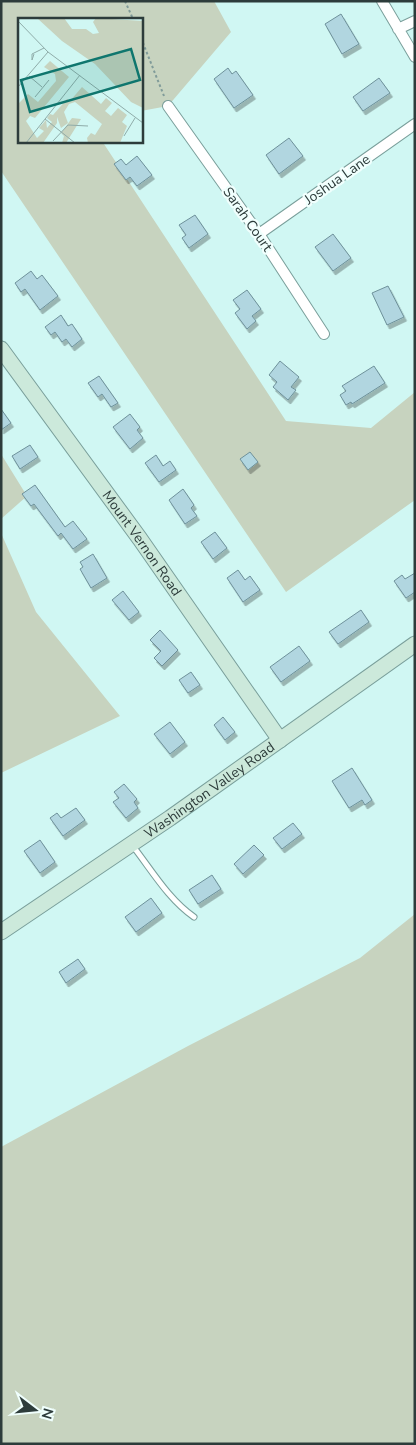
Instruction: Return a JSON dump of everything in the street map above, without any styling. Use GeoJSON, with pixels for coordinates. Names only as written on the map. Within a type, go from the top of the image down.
{"type":"FeatureCollection","features":[{"type":"Feature","properties":{"kind":"street"},"geometry":{"type":"LineString","coordinates":[[382,1],[415,57]]}},
{"type":"Feature","properties":{"kind":"street"},"geometry":{"type":"LineString","coordinates":[[398,29],[415,21]]}},
{"type":"Feature","properties":{"kind":"street","name":"Sarah Court"},"geometry":{"type":"LineString","coordinates":[[168,106],[259,234],[324,334]]}},
{"type":"Feature","properties":{"kind":"street","name":"Joshua Lane"},"geometry":{"type":"LineString","coordinates":[[259,234],[415,124]]}},
{"type":"Feature","properties":{"kind":"street","name":"Mount Vernon Road"},"geometry":{"type":"LineString","coordinates":[[1,349],[140,539],[280,740]]}},
{"type":"Feature","properties":{"kind":"street","name":"Washington Valley Road"},"geometry":{"type":"LineString","coordinates":[[1,932],[131,844],[415,644]]}},
{"type":"Feature","properties":{"kind":"lane"},"geometry":{"type":"LineString","coordinates":[[131,844],[172,897],[185,911],[194,917]]}},
{"type":"Feature","properties":{"kind":"path"},"geometry":{"type":"LineString","coordinates":[[125,1],[133,18]]}},
{"type":"Feature","properties":{"kind":"path"},"geometry":{"type":"LineString","coordinates":[[142,41],[168,106]]}},
{"type":"Feature","properties":{"kind":"green space"},"geometry":{"type":"Polygon","coordinates":[[[1,1],[214,1],[231,32],[168,106],[142,111],[142,18],[18,18],[18,142],[103,142],[286,421],[371,428],[415,392],[415,500],[286,592],[1,171],[1,1]]]}},
{"type":"Feature","properties":{"kind":"green space"},"geometry":{"type":"Polygon","coordinates":[[[1,454],[27,496],[1,519],[1,454]]]}},
{"type":"Feature","properties":{"kind":"green space"},"geometry":{"type":"Polygon","coordinates":[[[1,533],[36,612],[120,716],[1,773],[1,533]]]}},
{"type":"Feature","properties":{"kind":"green space"},"geometry":{"type":"Polygon","coordinates":[[[415,914],[415,1444],[1,1444],[1,1147],[188,1046],[360,958],[415,914]]]}},
{"type":"Feature","properties":{"kind":"building"},"geometry":{"type":"Polygon","coordinates":[[[341,14],[359,44],[342,54],[325,24],[341,14]]]}},
{"type":"Feature","properties":{"kind":"building"},"geometry":{"type":"Polygon","coordinates":[[[228,68],[232,74],[236,71],[253,95],[234,108],[214,79],[228,68]]]}},
{"type":"Feature","properties":{"kind":"building"},"geometry":{"type":"Polygon","coordinates":[[[379,78],[390,93],[363,111],[353,97],[379,78]]]}},
{"type":"Feature","properties":{"kind":"building"},"geometry":{"type":"Polygon","coordinates":[[[289,138],[303,156],[279,174],[266,155],[289,138]]]}},
{"type":"Feature","properties":{"kind":"building"},"geometry":{"type":"Polygon","coordinates":[[[137,156],[152,175],[137,186],[130,177],[126,180],[114,164],[121,159],[126,165],[137,156]]]}},
{"type":"Feature","properties":{"kind":"building"},"geometry":{"type":"Polygon","coordinates":[[[195,215],[208,234],[189,248],[182,238],[186,235],[179,225],[195,215]]]}},
{"type":"Feature","properties":{"kind":"building"},"geometry":{"type":"Polygon","coordinates":[[[333,234],[351,258],[333,271],[315,247],[333,234]]]}},
{"type":"Feature","properties":{"kind":"building"},"geometry":{"type":"Polygon","coordinates":[[[31,271],[37,279],[42,275],[58,296],[40,310],[25,289],[21,292],[15,283],[31,271]]]}},
{"type":"Feature","properties":{"kind":"building"},"geometry":{"type":"Polygon","coordinates":[[[388,286],[404,317],[387,325],[372,293],[388,286]]]}},
{"type":"Feature","properties":{"kind":"building"},"geometry":{"type":"Polygon","coordinates":[[[247,290],[261,309],[252,316],[256,321],[247,329],[235,313],[240,309],[233,300],[247,290]]]}},
{"type":"Feature","properties":{"kind":"building"},"geometry":{"type":"Polygon","coordinates":[[[61,315],[68,326],[72,324],[82,339],[72,347],[66,339],[62,342],[55,332],[51,335],[45,327],[61,315]]]}},
{"type":"Feature","properties":{"kind":"building"},"geometry":{"type":"Polygon","coordinates":[[[280,361],[299,377],[291,387],[296,390],[288,400],[273,387],[277,382],[269,375],[280,361]]]}},
{"type":"Feature","properties":{"kind":"building"},"geometry":{"type":"Polygon","coordinates":[[[374,366],[385,383],[352,404],[351,402],[346,405],[340,395],[346,391],[342,386],[374,366]]]}},
{"type":"Feature","properties":{"kind":"building"},"geometry":{"type":"Polygon","coordinates":[[[99,376],[118,403],[111,407],[102,394],[98,397],[88,383],[99,376]]]}},
{"type":"Feature","properties":{"kind":"building"},"geometry":{"type":"Polygon","coordinates":[[[1,409],[11,423],[1,430],[1,409]]]}},
{"type":"Feature","properties":{"kind":"building"},"geometry":{"type":"Polygon","coordinates":[[[130,414],[140,427],[137,430],[143,438],[130,449],[113,427],[130,414]]]}},
{"type":"Feature","properties":{"kind":"building"},"geometry":{"type":"Polygon","coordinates":[[[30,445],[38,457],[20,469],[12,456],[30,445]]]}},
{"type":"Feature","properties":{"kind":"building"},"geometry":{"type":"Polygon","coordinates":[[[250,452],[258,462],[248,470],[240,459],[250,452]]]}},
{"type":"Feature","properties":{"kind":"building"},"geometry":{"type":"Polygon","coordinates":[[[156,455],[163,466],[170,461],[176,470],[159,482],[145,463],[156,455]]]}},
{"type":"Feature","properties":{"kind":"building"},"geometry":{"type":"Polygon","coordinates":[[[35,485],[65,527],[73,521],[87,539],[73,549],[61,533],[58,536],[34,504],[31,506],[22,494],[35,485]]]}},
{"type":"Feature","properties":{"kind":"building"},"geometry":{"type":"Polygon","coordinates":[[[183,489],[194,505],[191,508],[197,516],[185,524],[169,500],[183,489]]]}},
{"type":"Feature","properties":{"kind":"building"},"geometry":{"type":"Polygon","coordinates":[[[215,532],[227,548],[213,559],[201,542],[215,532]]]}},
{"type":"Feature","properties":{"kind":"building"},"geometry":{"type":"Polygon","coordinates":[[[93,554],[107,578],[91,588],[80,569],[83,567],[80,562],[93,554]]]}},
{"type":"Feature","properties":{"kind":"building"},"geometry":{"type":"Polygon","coordinates":[[[238,570],[245,580],[250,576],[260,590],[243,602],[227,578],[238,570]]]}},
{"type":"Feature","properties":{"kind":"building"},"geometry":{"type":"Polygon","coordinates":[[[415,573],[415,592],[406,598],[394,581],[402,575],[405,579],[415,573]]]}},
{"type":"Feature","properties":{"kind":"building"},"geometry":{"type":"Polygon","coordinates":[[[123,591],[139,612],[129,620],[112,600],[123,591]]]}},
{"type":"Feature","properties":{"kind":"building"},"geometry":{"type":"Polygon","coordinates":[[[361,610],[369,622],[338,644],[329,632],[361,610]]]}},
{"type":"Feature","properties":{"kind":"building"},"geometry":{"type":"Polygon","coordinates":[[[160,630],[178,650],[162,666],[154,658],[161,651],[150,640],[160,630]]]}},
{"type":"Feature","properties":{"kind":"building"},"geometry":{"type":"Polygon","coordinates":[[[299,646],[310,661],[281,682],[270,667],[299,646]]]}},
{"type":"Feature","properties":{"kind":"building"},"geometry":{"type":"Polygon","coordinates":[[[191,672],[200,685],[188,693],[179,680],[191,672]]]}},
{"type":"Feature","properties":{"kind":"building"},"geometry":{"type":"Polygon","coordinates":[[[223,717],[235,732],[225,740],[214,725],[223,717]]]}},
{"type":"Feature","properties":{"kind":"building"},"geometry":{"type":"Polygon","coordinates":[[[170,722],[185,742],[170,754],[154,734],[170,722]]]}},
{"type":"Feature","properties":{"kind":"building"},"geometry":{"type":"Polygon","coordinates":[[[352,768],[372,800],[365,805],[362,800],[349,808],[332,781],[352,768]]]}},
{"type":"Feature","properties":{"kind":"building"},"geometry":{"type":"Polygon","coordinates":[[[124,784],[137,799],[134,802],[138,808],[126,818],[113,802],[119,798],[114,792],[124,784]]]}},
{"type":"Feature","properties":{"kind":"building"},"geometry":{"type":"Polygon","coordinates":[[[76,808],[85,820],[63,836],[50,818],[57,813],[61,818],[76,808]]]}},
{"type":"Feature","properties":{"kind":"building"},"geometry":{"type":"Polygon","coordinates":[[[293,823],[302,834],[282,849],[273,838],[293,823]]]}},
{"type":"Feature","properties":{"kind":"building"},"geometry":{"type":"Polygon","coordinates":[[[40,840],[55,862],[40,873],[24,851],[40,840]]]}},
{"type":"Feature","properties":{"kind":"building"},"geometry":{"type":"Polygon","coordinates":[[[254,845],[264,855],[243,874],[234,864],[254,845]]]}},
{"type":"Feature","properties":{"kind":"building"},"geometry":{"type":"Polygon","coordinates":[[[212,875],[221,889],[198,904],[189,890],[212,875]]]}},
{"type":"Feature","properties":{"kind":"building"},"geometry":{"type":"Polygon","coordinates":[[[151,898],[162,913],[136,932],[125,917],[151,898]]]}},
{"type":"Feature","properties":{"kind":"building"},"geometry":{"type":"Polygon","coordinates":[[[78,959],[85,969],[66,983],[59,972],[78,959]]]}}]}
